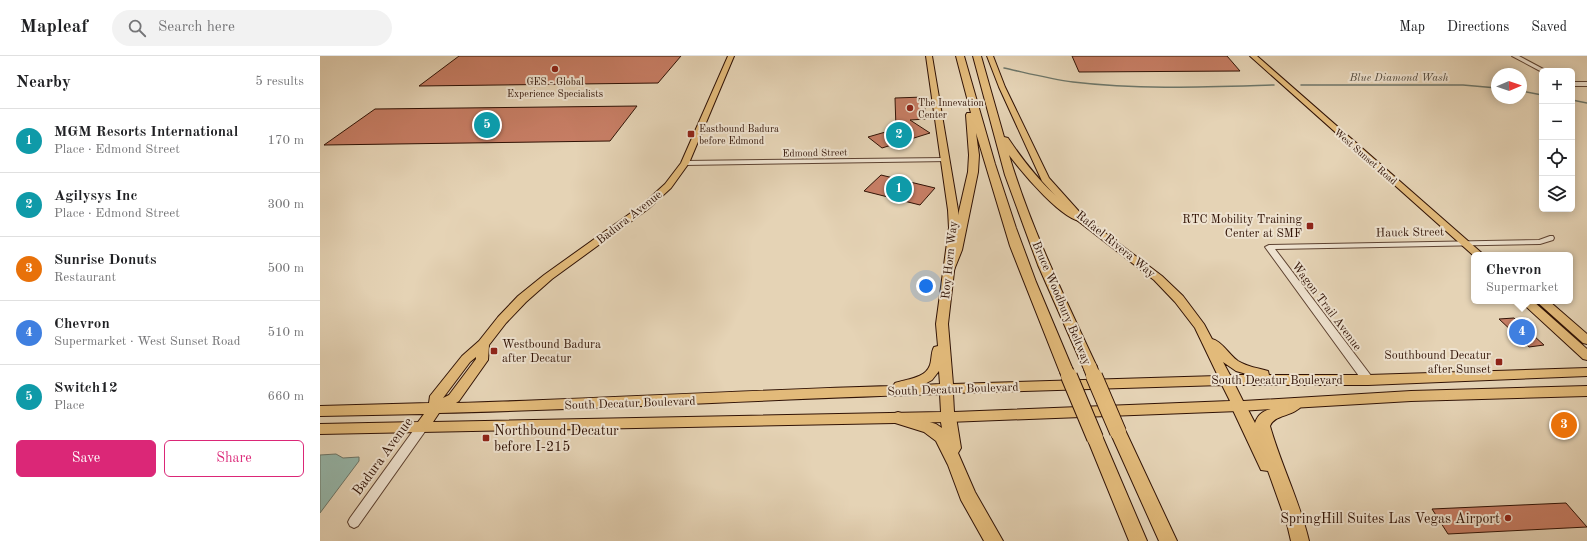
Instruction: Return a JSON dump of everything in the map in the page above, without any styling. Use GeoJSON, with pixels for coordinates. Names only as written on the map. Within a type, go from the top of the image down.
{"type":"FeatureCollection","features":[{"type":"Feature","properties":{"kind":"highway","name":"Bruce Woodbury Beltway"},"geometry":{"type":"LineString","coordinates":[[960,56],[1012,235],[1066,370],[1138,541]]}},
{"type":"Feature","properties":{"kind":"highway","name":"Bruce Woodbury Beltway"},"geometry":{"type":"LineString","coordinates":[[977,56],[1010,175],[1044,265],[1168,541]]}},
{"type":"Feature","properties":{"kind":"highway"},"geometry":{"type":"LineString","coordinates":[[950,267],[956,250],[973,172],[974,156],[969,88]]}},
{"type":"Feature","properties":{"kind":"highway"},"geometry":{"type":"LineString","coordinates":[[995,123],[1009,148],[1043,189],[1067,211],[1081,219]]}},
{"type":"Feature","properties":{"kind":"highway"},"geometry":{"type":"LineString","coordinates":[[1295,404],[1288,409],[1268,416],[1262,422],[1264,434],[1284,494],[1296,524],[1300,541]]}},
{"type":"Feature","properties":{"kind":"highway"},"geometry":{"type":"LineString","coordinates":[[1239,406],[1264,461],[1284,494]]}},
{"type":"Feature","properties":{"kind":"highway"},"geometry":{"type":"LineString","coordinates":[[948,417],[956,465]]}},
{"type":"Feature","properties":{"kind":"highway"},"geometry":{"type":"LineString","coordinates":[[898,418],[938,432],[946,443],[967,495],[994,541]]}},
{"type":"Feature","properties":{"kind":"main road","name":"Badura Avenue"},"geometry":{"type":"LineString","coordinates":[[422,427],[436,408],[454,398],[482,360],[483,344],[502,320],[522,299],[548,277],[645,207],[668,186],[685,163],[731,56]]}},
{"type":"Feature","properties":{"kind":"main road","name":"Roy Horn Way"},"geometry":{"type":"LineString","coordinates":[[930,56],[946,160],[954,228],[942,324],[948,417]]}},
{"type":"Feature","properties":{"kind":"main road","name":"Rafael Rivera Way"},"geometry":{"type":"LineString","coordinates":[[990,56],[1002,87],[1045,179],[1081,219],[1158,278],[1179,299],[1200,328],[1239,406]]}},
{"type":"Feature","properties":{"kind":"main road","name":"West Sunset Road"},"geometry":{"type":"LineString","coordinates":[[1253,56],[1476,252]]}},
{"type":"Feature","properties":{"kind":"main road"},"geometry":{"type":"LineString","coordinates":[[1529,304],[1587,356]]}},
{"type":"Feature","properties":{"kind":"main road"},"geometry":{"type":"LineString","coordinates":[[1545,304],[1587,340]]}},
{"type":"Feature","properties":{"kind":"main road"},"geometry":{"type":"LineString","coordinates":[[864,392],[901,386],[928,377],[937,366],[938,332],[942,324]]}},
{"type":"Feature","properties":{"kind":"main road"},"geometry":{"type":"LineString","coordinates":[[1200,328],[1225,358],[1236,366],[1253,372],[1296,380]]}},
{"type":"Feature","properties":{"kind":"main road","name":"South Decatur Boulevard"},"geometry":{"type":"LineString","coordinates":[[320,411],[617,404],[864,392],[1226,380],[1368,380],[1587,372]]}},
{"type":"Feature","properties":{"kind":"main road","name":"South Decatur Boulevard"},"geometry":{"type":"LineString","coordinates":[[320,429],[948,417],[1295,404],[1411,396],[1587,391]]}},
{"type":"Feature","properties":{"kind":"street"},"geometry":{"type":"LineString","coordinates":[[1515,56],[1539,68]]}},
{"type":"Feature","properties":{"kind":"street"},"geometry":{"type":"LineString","coordinates":[[1575,84],[1587,84]]}},
{"type":"Feature","properties":{"kind":"street","name":"Edmond Street"},"geometry":{"type":"LineString","coordinates":[[685,163],[946,160]]}},
{"type":"Feature","properties":{"kind":"street","name":"Hauck Street"},"geometry":{"type":"LineString","coordinates":[[1269,247],[1540,242],[1550,238]]}},
{"type":"Feature","properties":{"kind":"street","name":"Wagon Trail Avenue"},"geometry":{"type":"LineString","coordinates":[[1269,247],[1368,380]]}},
{"type":"Feature","properties":{"kind":"street","name":"Badura Avenue"},"geometry":{"type":"LineString","coordinates":[[354,522],[422,427]]}},
{"type":"Feature","properties":{"kind":"water"},"geometry":{"type":"Polygon","coordinates":[[[336,454],[343,458],[359,457],[359,461],[320,513],[320,455],[336,454]]]}},
{"type":"Feature","properties":{"kind":"building","name":"GES - Global Experience Specialists"},"geometry":{"type":"Polygon","coordinates":[[[459,56],[681,56],[658,83],[419,86],[459,56]]]}},
{"type":"Feature","properties":{"kind":"building"},"geometry":{"type":"Polygon","coordinates":[[[1072,56],[1227,56],[1240,71],[1079,72],[1072,56]]]}},
{"type":"Feature","properties":{"kind":"building"},"geometry":{"type":"Polygon","coordinates":[[[924,97],[926,119],[910,120],[930,133],[882,148],[868,137],[896,129],[895,98],[924,97]]]}},
{"type":"Feature","properties":{"kind":"building"},"geometry":{"type":"Polygon","coordinates":[[[637,106],[610,141],[324,145],[375,109],[637,106]]]}},
{"type":"Feature","properties":{"kind":"building"},"geometry":{"type":"Polygon","coordinates":[[[881,175],[935,188],[920,205],[864,191],[881,175]]]}},
{"type":"Feature","properties":{"kind":"building"},"geometry":{"type":"Polygon","coordinates":[[[1514,318],[1544,345],[1529,347],[1499,319],[1514,318]]]}},
{"type":"Feature","properties":{"kind":"building","name":"SpringHill Suites Las Vegas Airport"},"geometry":{"type":"Polygon","coordinates":[[[1566,503],[1587,527],[1448,534],[1432,509],[1566,503]]]}},
{"type":"Feature","properties":{"kind":"waterway"},"geometry":{"type":"LineString","coordinates":[[1004,68],[1064,81],[1098,85],[1148,87],[1274,85]]}},
{"type":"Feature","properties":{"kind":"waterway","name":"Blue Diamond Wash"},"geometry":{"type":"LineString","coordinates":[[1301,85],[1463,85],[1491,87]]}},
{"type":"Feature","properties":{"kind":"waterway","name":"Blue Diamond Wash"},"geometry":{"type":"LineString","coordinates":[[1527,92],[1539,94]]}},
{"type":"Feature","properties":{"kind":"waterway","name":"Blue Diamond Wash"},"geometry":{"type":"LineString","coordinates":[[1575,101],[1587,103]]}},
{"type":"Feature","properties":{"kind":"place","name":"GES - Global Experience Specialists"},"geometry":{"type":"Point","coordinates":[555,69]}},
{"type":"Feature","properties":{"kind":"place","name":"The Innevation Center"},"geometry":{"type":"Point","coordinates":[910,108]}},
{"type":"Feature","properties":{"kind":"place","name":"Switch12"},"geometry":{"type":"Point","coordinates":[487,125]}},
{"type":"Feature","properties":{"kind":"place","name":"Eastbound Badura before Edmond"},"geometry":{"type":"Point","coordinates":[691,134]}},
{"type":"Feature","properties":{"kind":"place","name":"Agilysys Inc"},"geometry":{"type":"Point","coordinates":[899,135]}},
{"type":"Feature","properties":{"kind":"place","name":"MGM Resorts International"},"geometry":{"type":"Point","coordinates":[899,189]}},
{"type":"Feature","properties":{"kind":"place","name":"RTC Mobility Training Center at SMF"},"geometry":{"type":"Point","coordinates":[1310,226]}},
{"type":"Feature","properties":{"kind":"place","name":"Chevron"},"geometry":{"type":"Point","coordinates":[1522,332]}},
{"type":"Feature","properties":{"kind":"place","name":"Westbound Badura after Decatur"},"geometry":{"type":"Point","coordinates":[494,351]}},
{"type":"Feature","properties":{"kind":"place","name":"Southbound Decatur after Sunset"},"geometry":{"type":"Point","coordinates":[1499,362]}},
{"type":"Feature","properties":{"kind":"place","name":"Sunrise Donuts"},"geometry":{"type":"Point","coordinates":[1564,425]}},
{"type":"Feature","properties":{"kind":"place","name":"Northbound Decatur before I-215"},"geometry":{"type":"Point","coordinates":[486,438]}},
{"type":"Feature","properties":{"kind":"place","name":"SpringHill Suites Las Vegas Airport"},"geometry":{"type":"Point","coordinates":[1508,518]}}]}
